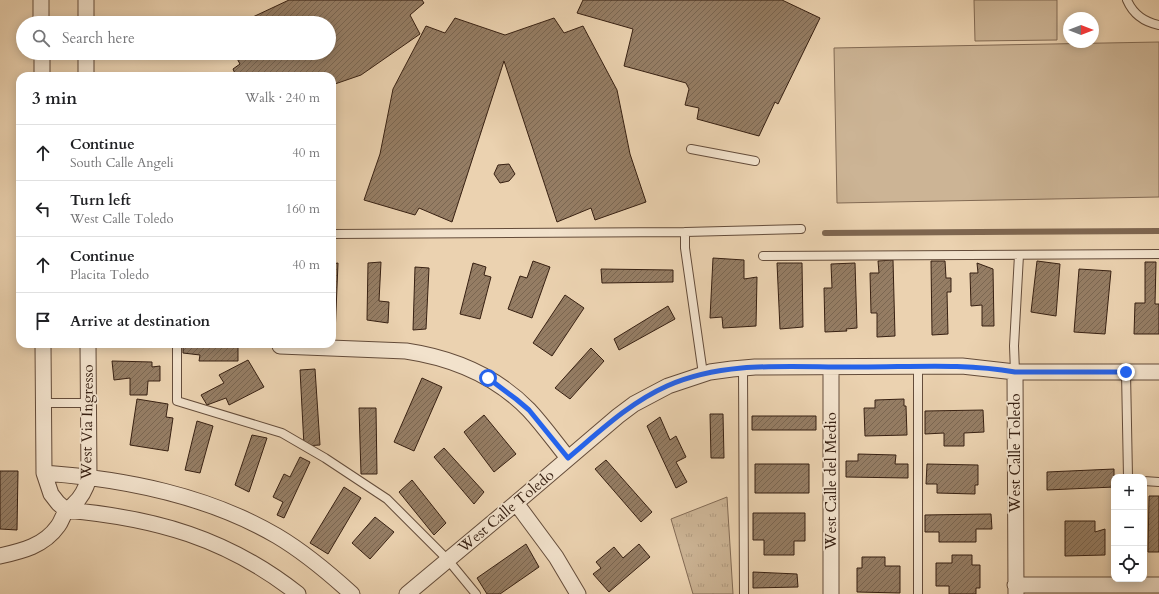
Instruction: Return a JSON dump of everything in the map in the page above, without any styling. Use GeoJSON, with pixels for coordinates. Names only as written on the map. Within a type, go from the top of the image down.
{"type":"FeatureCollection","features":[{"type":"Feature","properties":{"kind":"street"},"geometry":{"type":"LineString","coordinates":[[41,0],[41,16]]}},
{"type":"Feature","properties":{"kind":"street"},"geometry":{"type":"LineString","coordinates":[[86,0],[86,16]]}},
{"type":"Feature","properties":{"kind":"street"},"geometry":{"type":"LineString","coordinates":[[42,60],[42,72]]}},
{"type":"Feature","properties":{"kind":"street"},"geometry":{"type":"LineString","coordinates":[[86,60],[86,72]]}},
{"type":"Feature","properties":{"kind":"street"},"geometry":{"type":"LineString","coordinates":[[43,348],[44,473],[51,494],[58,503],[66,510],[134,519],[159,524],[195,536],[227,549],[249,561],[271,574],[298,594]]}},
{"type":"Feature","properties":{"kind":"street","name":"West Via Ingresso"},"geometry":{"type":"LineString","coordinates":[[66,510],[75,504],[81,496],[89,478],[88,348]]}},
{"type":"Feature","properties":{"kind":"street"},"geometry":{"type":"LineString","coordinates":[[330,348],[423,353],[458,364],[488,378],[516,399],[540,423],[568,458]]}},
{"type":"Feature","properties":{"kind":"street","name":"West Calle Toledo"},"geometry":{"type":"LineString","coordinates":[[407,594],[634,404],[668,386],[703,374],[755,367],[968,367],[1015,372],[1016,589]]}},
{"type":"Feature","properties":{"kind":"street","name":"West Calle del Medio"},"geometry":{"type":"LineString","coordinates":[[831,368],[831,594]]}},
{"type":"Feature","properties":{"kind":"street"},"geometry":{"type":"LineString","coordinates":[[1015,372],[1159,372]]}},
{"type":"Feature","properties":{"kind":"street"},"geometry":{"type":"LineString","coordinates":[[44,473],[89,478],[172,493],[218,508],[278,536],[297,549],[352,594]]}},
{"type":"Feature","properties":{"kind":"street"},"geometry":{"type":"LineString","coordinates":[[516,503],[556,558],[578,594]]}},
{"type":"Feature","properties":{"kind":"street"},"geometry":{"type":"LineString","coordinates":[[0,556],[30,548],[42,543],[51,536],[59,525],[66,510]]}},
{"type":"Feature","properties":{"kind":"street"},"geometry":{"type":"LineString","coordinates":[[1016,589],[1123,590],[1159,585]]}},
{"type":"Feature","properties":{"kind":"lane"},"geometry":{"type":"LineString","coordinates":[[1127,0],[1130,7],[1139,17],[1150,23],[1159,25]]}},
{"type":"Feature","properties":{"kind":"lane"},"geometry":{"type":"LineString","coordinates":[[691,149],[755,161]]}},
{"type":"Feature","properties":{"kind":"lane"},"geometry":{"type":"LineString","coordinates":[[336,234],[685,232],[802,229]]}},
{"type":"Feature","properties":{"kind":"lane"},"geometry":{"type":"LineString","coordinates":[[685,232],[685,248],[703,374]]}},
{"type":"Feature","properties":{"kind":"lane"},"geometry":{"type":"LineString","coordinates":[[763,256],[1159,254]]}},
{"type":"Feature","properties":{"kind":"lane"},"geometry":{"type":"LineString","coordinates":[[1015,372],[1014,346],[1019,255]]}},
{"type":"Feature","properties":{"kind":"lane"},"geometry":{"type":"LineString","coordinates":[[177,348],[177,401],[282,433],[326,458],[387,499],[448,560],[476,594]]}},
{"type":"Feature","properties":{"kind":"lane"},"geometry":{"type":"LineString","coordinates":[[918,367],[918,594]]}},
{"type":"Feature","properties":{"kind":"lane"},"geometry":{"type":"LineString","coordinates":[[743,368],[744,594]]}},
{"type":"Feature","properties":{"kind":"lane"},"geometry":{"type":"LineString","coordinates":[[1126,372],[1128,474]]}},
{"type":"Feature","properties":{"kind":"lane"},"geometry":{"type":"LineString","coordinates":[[44,403],[88,403]]}},
{"type":"Feature","properties":{"kind":"lane"},"geometry":{"type":"LineString","coordinates":[[1147,481],[1159,482]]}},
{"type":"Feature","properties":{"kind":"green space"},"geometry":{"type":"Polygon","coordinates":[[[974,0],[1057,0],[1057,40],[975,41],[974,0]]]}},
{"type":"Feature","properties":{"kind":"green space"},"geometry":{"type":"Polygon","coordinates":[[[1159,42],[1159,197],[837,203],[834,48],[1063,44],[1063,48],[1099,48],[1099,43],[1159,42]]]}},
{"type":"Feature","properties":{"kind":"green space"},"geometry":{"type":"Polygon","coordinates":[[[727,497],[733,594],[693,594],[671,519],[727,497]]]}},
{"type":"Feature","properties":{"kind":"building"},"geometry":{"type":"Polygon","coordinates":[[[289,0],[422,0],[424,3],[410,15],[420,34],[361,75],[336,84],[336,72],[234,72],[233,69],[240,64],[238,60],[336,60],[336,16],[255,16],[289,0]]]}},
{"type":"Feature","properties":{"kind":"building"},"geometry":{"type":"Polygon","coordinates":[[[583,0],[782,0],[820,18],[778,104],[775,102],[759,136],[697,119],[699,108],[685,105],[689,89],[686,83],[624,66],[633,29],[577,13],[583,0]]]}},
{"type":"Feature","properties":{"kind":"building"},"geometry":{"type":"Polygon","coordinates":[[[455,18],[505,35],[554,18],[564,33],[583,26],[617,90],[630,154],[646,202],[595,220],[591,208],[557,222],[504,61],[452,222],[419,208],[415,215],[364,200],[380,154],[393,89],[426,26],[445,33],[455,18]]]}},
{"type":"Feature","properties":{"kind":"building"},"geometry":{"type":"Polygon","coordinates":[[[509,164],[515,174],[509,181],[500,183],[494,174],[498,165],[509,164]]]}},
{"type":"Feature","properties":{"kind":"building"},"geometry":{"type":"Polygon","coordinates":[[[713,258],[744,260],[744,279],[757,277],[756,326],[723,328],[722,317],[710,318],[713,258]]]}},
{"type":"Feature","properties":{"kind":"building"},"geometry":{"type":"Polygon","coordinates":[[[893,260],[895,336],[877,337],[877,313],[871,313],[870,273],[879,273],[878,261],[893,260]]]}},
{"type":"Feature","properties":{"kind":"building"},"geometry":{"type":"Polygon","coordinates":[[[533,261],[550,267],[532,318],[508,309],[520,276],[527,278],[533,261]]]}},
{"type":"Feature","properties":{"kind":"building"},"geometry":{"type":"Polygon","coordinates":[[[931,261],[945,261],[946,278],[951,278],[951,292],[947,292],[948,334],[932,335],[931,261]]]}},
{"type":"Feature","properties":{"kind":"building"},"geometry":{"type":"Polygon","coordinates":[[[1037,261],[1060,264],[1056,316],[1031,312],[1037,261]]]}},
{"type":"Feature","properties":{"kind":"building"},"geometry":{"type":"Polygon","coordinates":[[[381,262],[379,301],[389,302],[388,323],[367,320],[368,263],[381,262]]]}},
{"type":"Feature","properties":{"kind":"building"},"geometry":{"type":"Polygon","coordinates":[[[1145,262],[1156,262],[1155,304],[1159,304],[1159,334],[1134,334],[1135,303],[1145,303],[1145,262]]]}},
{"type":"Feature","properties":{"kind":"building"},"geometry":{"type":"Polygon","coordinates":[[[336,263],[338,263],[336,311],[336,263]]]}},
{"type":"Feature","properties":{"kind":"building"},"geometry":{"type":"Polygon","coordinates":[[[473,263],[486,267],[484,275],[491,277],[480,319],[460,314],[473,263]]]}},
{"type":"Feature","properties":{"kind":"building"},"geometry":{"type":"Polygon","coordinates":[[[777,263],[802,263],[803,327],[780,329],[777,263]]]}},
{"type":"Feature","properties":{"kind":"building"},"geometry":{"type":"Polygon","coordinates":[[[855,263],[857,328],[846,329],[847,331],[825,332],[824,288],[832,288],[831,264],[855,263]]]}},
{"type":"Feature","properties":{"kind":"building"},"geometry":{"type":"Polygon","coordinates":[[[977,263],[993,269],[994,326],[982,326],[982,305],[971,306],[970,273],[978,273],[977,263]]]}},
{"type":"Feature","properties":{"kind":"building"},"geometry":{"type":"Polygon","coordinates":[[[415,267],[429,268],[426,329],[413,330],[415,267]]]}},
{"type":"Feature","properties":{"kind":"building"},"geometry":{"type":"Polygon","coordinates":[[[601,269],[673,270],[673,282],[602,283],[601,269]]]}},
{"type":"Feature","properties":{"kind":"building"},"geometry":{"type":"Polygon","coordinates":[[[1079,269],[1111,271],[1105,334],[1074,332],[1079,269]]]}},
{"type":"Feature","properties":{"kind":"building"},"geometry":{"type":"Polygon","coordinates":[[[565,295],[584,308],[552,356],[533,343],[565,295]]]}},
{"type":"Feature","properties":{"kind":"building"},"geometry":{"type":"Polygon","coordinates":[[[668,306],[675,319],[619,350],[614,339],[668,306]]]}},
{"type":"Feature","properties":{"kind":"building"},"geometry":{"type":"Polygon","coordinates":[[[183,348],[238,348],[238,361],[199,361],[200,355],[183,353],[183,348]]]}},
{"type":"Feature","properties":{"kind":"building"},"geometry":{"type":"Polygon","coordinates":[[[591,348],[604,361],[570,399],[555,388],[591,348]]]}},
{"type":"Feature","properties":{"kind":"building"},"geometry":{"type":"Polygon","coordinates":[[[248,360],[264,387],[229,405],[226,398],[207,405],[201,395],[224,383],[219,375],[248,360]]]}},
{"type":"Feature","properties":{"kind":"building"},"geometry":{"type":"Polygon","coordinates":[[[112,361],[152,362],[152,367],[160,366],[160,381],[148,381],[147,395],[130,395],[130,378],[114,380],[112,361]]]}},
{"type":"Feature","properties":{"kind":"building"},"geometry":{"type":"Polygon","coordinates":[[[315,369],[320,445],[304,446],[300,370],[315,369]]]}},
{"type":"Feature","properties":{"kind":"building"},"geometry":{"type":"Polygon","coordinates":[[[422,378],[442,387],[414,451],[394,442],[422,378]]]}},
{"type":"Feature","properties":{"kind":"building"},"geometry":{"type":"Polygon","coordinates":[[[137,399],[168,404],[166,417],[173,418],[168,451],[130,445],[137,399]]]}},
{"type":"Feature","properties":{"kind":"building"},"geometry":{"type":"Polygon","coordinates":[[[904,399],[904,406],[906,406],[907,435],[865,436],[864,408],[875,408],[875,400],[904,399]]]}},
{"type":"Feature","properties":{"kind":"building"},"geometry":{"type":"Polygon","coordinates":[[[359,408],[376,408],[377,474],[361,474],[359,408]]]}},
{"type":"Feature","properties":{"kind":"building"},"geometry":{"type":"Polygon","coordinates":[[[983,410],[984,432],[964,433],[964,446],[944,446],[944,433],[925,434],[925,411],[983,410]]]}},
{"type":"Feature","properties":{"kind":"building"},"geometry":{"type":"Polygon","coordinates":[[[710,414],[723,414],[724,458],[711,458],[710,414]]]}},
{"type":"Feature","properties":{"kind":"building"},"geometry":{"type":"Polygon","coordinates":[[[484,415],[516,454],[494,472],[464,432],[484,415]]]}},
{"type":"Feature","properties":{"kind":"building"},"geometry":{"type":"Polygon","coordinates":[[[752,416],[816,416],[816,430],[752,430],[752,416]]]}},
{"type":"Feature","properties":{"kind":"building"},"geometry":{"type":"Polygon","coordinates":[[[660,417],[670,440],[676,436],[686,457],[676,462],[687,482],[676,488],[647,426],[660,417]]]}},
{"type":"Feature","properties":{"kind":"building"},"geometry":{"type":"Polygon","coordinates":[[[197,421],[213,426],[200,473],[185,470],[197,421]]]}},
{"type":"Feature","properties":{"kind":"building"},"geometry":{"type":"Polygon","coordinates":[[[252,435],[267,438],[249,492],[235,485],[252,435]]]}},
{"type":"Feature","properties":{"kind":"building"},"geometry":{"type":"Polygon","coordinates":[[[444,448],[484,492],[474,504],[434,457],[444,448]]]}},
{"type":"Feature","properties":{"kind":"building"},"geometry":{"type":"Polygon","coordinates":[[[858,454],[896,455],[895,464],[908,464],[908,478],[846,477],[846,461],[858,461],[858,454]]]}},
{"type":"Feature","properties":{"kind":"building"},"geometry":{"type":"Polygon","coordinates":[[[300,457],[310,462],[284,518],[277,515],[283,502],[273,497],[284,474],[290,477],[300,457]]]}},
{"type":"Feature","properties":{"kind":"building"},"geometry":{"type":"Polygon","coordinates":[[[606,460],[652,512],[641,522],[595,469],[606,460]]]}},
{"type":"Feature","properties":{"kind":"building"},"geometry":{"type":"Polygon","coordinates":[[[755,464],[809,464],[809,493],[755,493],[755,464]]]}},
{"type":"Feature","properties":{"kind":"building"},"geometry":{"type":"Polygon","coordinates":[[[927,464],[978,465],[978,485],[975,485],[975,494],[937,493],[937,484],[926,484],[927,464]]]}},
{"type":"Feature","properties":{"kind":"building"},"geometry":{"type":"Polygon","coordinates":[[[1114,469],[1114,474],[1111,474],[1111,487],[1047,490],[1047,472],[1114,469]]]}},
{"type":"Feature","properties":{"kind":"building"},"geometry":{"type":"Polygon","coordinates":[[[0,471],[18,471],[17,530],[0,529],[0,471]]]}},
{"type":"Feature","properties":{"kind":"building"},"geometry":{"type":"Polygon","coordinates":[[[412,480],[446,523],[434,535],[399,492],[412,480]]]}},
{"type":"Feature","properties":{"kind":"building"},"geometry":{"type":"Polygon","coordinates":[[[344,487],[361,498],[328,554],[310,543],[344,487]]]}},
{"type":"Feature","properties":{"kind":"building"},"geometry":{"type":"Polygon","coordinates":[[[1149,496],[1159,496],[1159,552],[1148,552],[1149,496]]]}},
{"type":"Feature","properties":{"kind":"building"},"geometry":{"type":"Polygon","coordinates":[[[753,513],[805,513],[805,541],[794,541],[794,555],[764,555],[764,540],[753,540],[753,513]]]}},
{"type":"Feature","properties":{"kind":"building"},"geometry":{"type":"Polygon","coordinates":[[[991,514],[992,529],[976,529],[976,542],[939,542],[939,532],[925,532],[925,515],[991,514]]]}},
{"type":"Feature","properties":{"kind":"building"},"geometry":{"type":"Polygon","coordinates":[[[375,517],[394,532],[370,559],[352,543],[375,517]]]}},
{"type":"Feature","properties":{"kind":"building"},"geometry":{"type":"Polygon","coordinates":[[[1065,521],[1095,521],[1095,532],[1105,529],[1105,555],[1065,556],[1065,521]]]}},
{"type":"Feature","properties":{"kind":"building"},"geometry":{"type":"Polygon","coordinates":[[[526,544],[539,567],[500,594],[487,594],[477,578],[526,544]]]}},
{"type":"Feature","properties":{"kind":"building"},"geometry":{"type":"Polygon","coordinates":[[[639,544],[650,557],[609,592],[593,574],[601,568],[596,562],[614,547],[623,558],[639,544]]]}},
{"type":"Feature","properties":{"kind":"building"},"geometry":{"type":"Polygon","coordinates":[[[952,555],[972,555],[972,565],[980,565],[980,588],[976,588],[976,594],[949,594],[949,586],[936,586],[936,563],[952,563],[952,555]]]}},
{"type":"Feature","properties":{"kind":"building"},"geometry":{"type":"Polygon","coordinates":[[[862,557],[885,557],[885,566],[900,566],[900,593],[857,592],[857,568],[862,568],[862,557]]]}},
{"type":"Feature","properties":{"kind":"building"},"geometry":{"type":"Polygon","coordinates":[[[753,572],[797,574],[798,587],[753,588],[753,572]]]}},
{"type":"Feature","properties":{"kind":"waterway"},"geometry":{"type":"LineString","coordinates":[[825,233],[1159,231]]}},
{"type":"Feature","properties":{"kind":"route"},"geometry":{"type":"LineString","coordinates":[[488,378],[529,410],[568,458],[634,404],[668,386],[687,378],[710,372],[755,367],[831,368],[962,366],[1015,372],[1126,372]]}}]}
